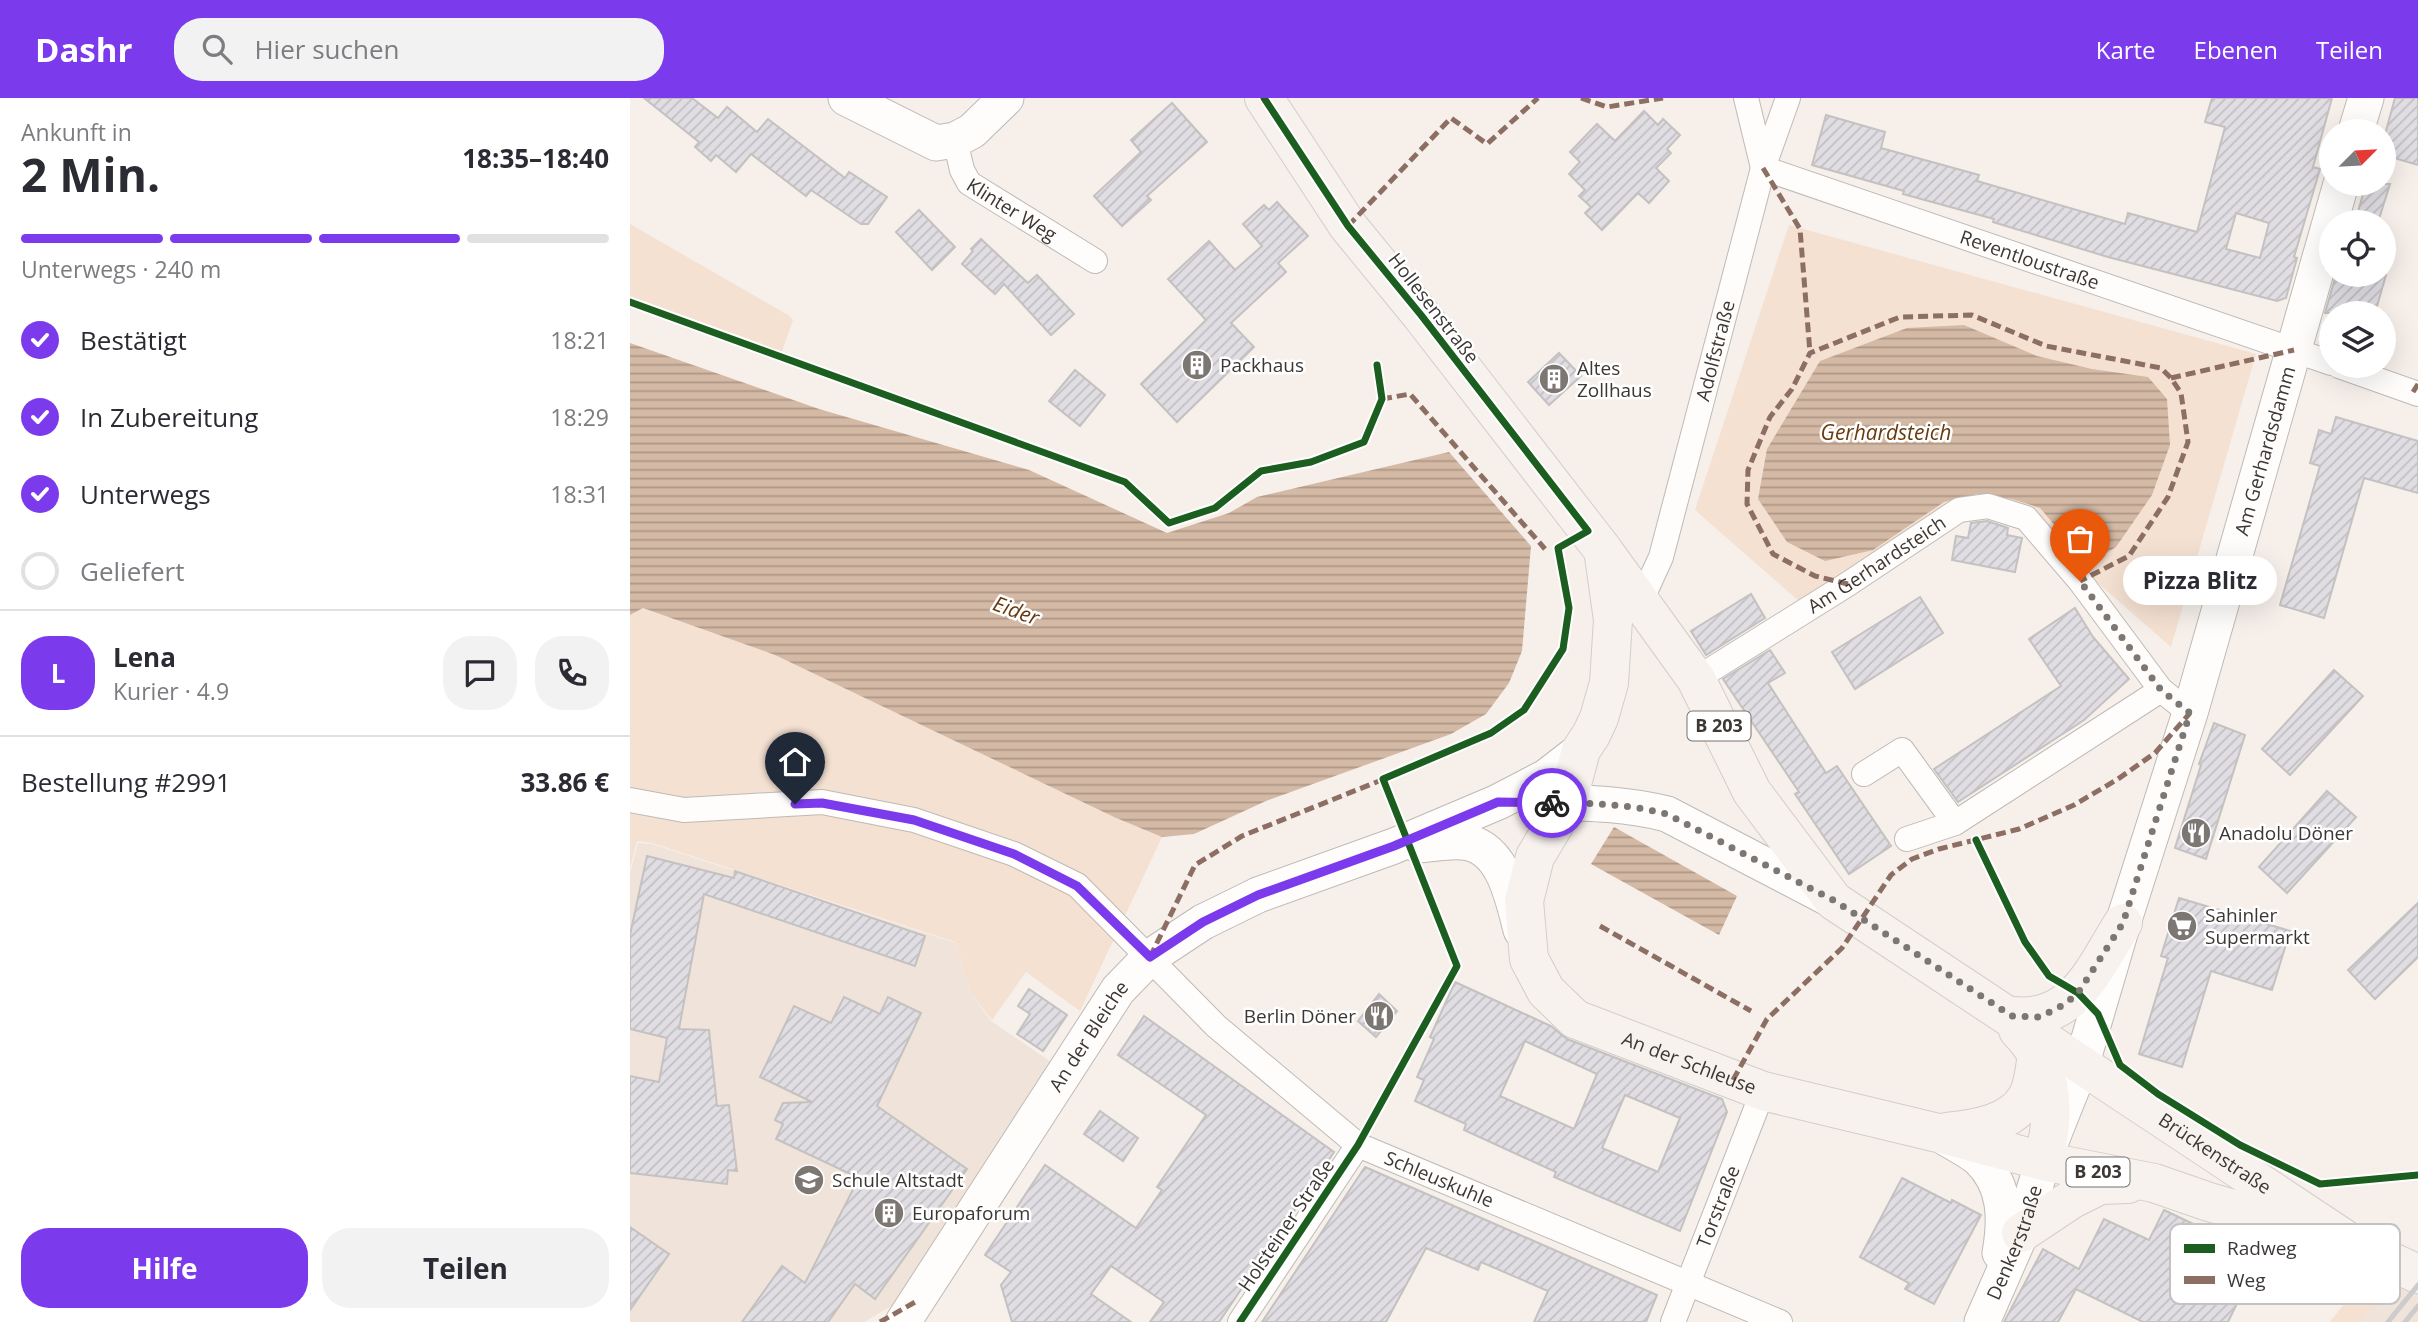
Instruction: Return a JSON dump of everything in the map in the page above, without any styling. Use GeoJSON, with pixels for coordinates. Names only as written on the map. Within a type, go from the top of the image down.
{"type":"FeatureCollection","features":[{"type":"Feature","properties":{"kind":"main road"},"geometry":{"type":"LineString","coordinates":[[846,98],[936,143],[955,140],[972,131],[1006,98]]}},
{"type":"Feature","properties":{"kind":"main road","name":"Hollesenstraße"},"geometry":{"type":"LineString","coordinates":[[1264,98],[1348,226],[1603,550],[1613,620],[1609,683],[1599,718],[1581,750],[1567,803]]}},
{"type":"Feature","properties":{"kind":"main road"},"geometry":{"type":"LineString","coordinates":[[2360,119],[2366,98]]}},
{"type":"Feature","properties":{"kind":"main road","name":"Am Gerhardsdamm"},"geometry":{"type":"LineString","coordinates":[[2070,1082],[2190,713],[2338,196]]}},
{"type":"Feature","properties":{"kind":"main road","name":"B 203"},"geometry":{"type":"LineString","coordinates":[[1603,550],[1696,679],[1752,792],[1835,901],[2009,1014],[2070,1082]]}},
{"type":"Feature","properties":{"kind":"main road"},"geometry":{"type":"LineString","coordinates":[[1498,802],[1546,777],[1581,750]]}},
{"type":"Feature","properties":{"kind":"main road","name":"An der Bleiche"},"geometry":{"type":"LineString","coordinates":[[903,1322],[1118,990],[1150,957],[1203,922],[1258,895],[1394,846],[1498,802],[1599,802],[1640,807],[1667,814],[1835,901]]}},
{"type":"Feature","properties":{"kind":"main road","name":"An der Schleuse"},"geometry":{"type":"LineString","coordinates":[[1567,803],[1535,857],[1524,901],[1529,959],[1546,990],[1575,1019],[1763,1091],[2043,1161]]}},
{"type":"Feature","properties":{"kind":"main road"},"geometry":{"type":"LineString","coordinates":[[1394,846],[1464,842],[1480,848],[1496,861],[1510,887],[1529,959]]}},
{"type":"Feature","properties":{"kind":"main road"},"geometry":{"type":"LineString","coordinates":[[2009,1014],[2040,1017],[2071,999],[2078,993],[2123,923]]}},
{"type":"Feature","properties":{"kind":"main road"},"geometry":{"type":"LineString","coordinates":[[2009,1014],[2037,1053],[2047,1077],[2070,1082]]}},
{"type":"Feature","properties":{"kind":"main road"},"geometry":{"type":"LineString","coordinates":[[1976,1129],[2010,1115],[2028,1097],[2037,1053]]}},
{"type":"Feature","properties":{"kind":"main road"},"geometry":{"type":"LineString","coordinates":[[1938,1133],[2014,1123],[2035,1116],[2070,1082]]}},
{"type":"Feature","properties":{"kind":"main road"},"geometry":{"type":"LineString","coordinates":[[2043,1161],[2070,1082]]}},
{"type":"Feature","properties":{"kind":"main road","name":"Brückenstraße"},"geometry":{"type":"LineString","coordinates":[[2070,1082],[2318,1224]]}},
{"type":"Feature","properties":{"kind":"main road"},"geometry":{"type":"LineString","coordinates":[[1938,1133],[1978,1158],[1989,1170],[2001,1193],[2005,1213],[2003,1233],[1988,1308]]}},
{"type":"Feature","properties":{"kind":"main road","name":"Brückenstraße"},"geometry":{"type":"LineString","coordinates":[[2043,1161],[2154,1183],[2286,1224]]}},
{"type":"Feature","properties":{"kind":"main road","name":"Denkerstraße"},"geometry":{"type":"LineString","coordinates":[[1988,1308],[2021,1233],[2043,1161]]}},
{"type":"Feature","properties":{"kind":"main road"},"geometry":{"type":"LineString","coordinates":[[2021,1233],[2072,1199],[2100,1185],[2154,1183]]}},
{"type":"Feature","properties":{"kind":"main road","name":"Brückenstraße"},"geometry":{"type":"LineString","coordinates":[[2400,1266],[2418,1274]]}},
{"type":"Feature","properties":{"kind":"street"},"geometry":{"type":"LineString","coordinates":[[1746,98],[1763,168]]}},
{"type":"Feature","properties":{"kind":"street","name":"Adolfstraße"},"geometry":{"type":"LineString","coordinates":[[1640,603],[1661,557],[1763,168],[1788,98]]}},
{"type":"Feature","properties":{"kind":"street","name":"Klinter Weg"},"geometry":{"type":"LineString","coordinates":[[955,140],[962,170],[969,183],[1095,261]]}},
{"type":"Feature","properties":{"kind":"street","name":"Reventloustraße"},"geometry":{"type":"LineString","coordinates":[[1763,168],[2319,359]]}},
{"type":"Feature","properties":{"kind":"street"},"geometry":{"type":"LineString","coordinates":[[2373,378],[2418,394]]}},
{"type":"Feature","properties":{"kind":"street","name":"Am Gerhardsteich"},"geometry":{"type":"LineString","coordinates":[[1696,679],[1798,616],[1959,510],[1988,506],[2026,518],[2080,581],[2161,690],[2190,713]]}},
{"type":"Feature","properties":{"kind":"street"},"geometry":{"type":"LineString","coordinates":[[1907,839],[1955,823],[2161,690]]}},
{"type":"Feature","properties":{"kind":"street"},"geometry":{"type":"LineString","coordinates":[[1864,774],[1902,750],[1955,823]]}},
{"type":"Feature","properties":{"kind":"street","name":"Schleuskuhle"},"geometry":{"type":"LineString","coordinates":[[630,800],[684,810],[822,803],[914,820],[1014,854],[1077,886],[1216,1026],[1358,1145],[1780,1322]]}},
{"type":"Feature","properties":{"kind":"street","name":"Torstraße"},"geometry":{"type":"LineString","coordinates":[[1673,1322],[1763,1091]]}},
{"type":"Feature","properties":{"kind":"street","name":"Holsteiner Straße"},"geometry":{"type":"LineString","coordinates":[[1240,1322],[1358,1145]]}},
{"type":"Feature","properties":{"kind":"shaded area"},"geometry":{"type":"Polygon","coordinates":[[[630,224],[788,315],[793,320],[780,357],[630,302],[630,224]]]}},
{"type":"Feature","properties":{"kind":"shaded area"},"geometry":{"type":"Polygon","coordinates":[[[1789,225],[2256,354],[2171,647],[2083,570],[1990,500],[1800,602],[1695,510],[1789,225]]]}},
{"type":"Feature","properties":{"kind":"shaded area"},"geometry":{"type":"Polygon","coordinates":[[[643,608],[775,655],[1114,817],[1162,837],[1080,1011],[1026,972],[992,1020],[971,993],[955,942],[652,843],[637,841],[630,868],[630,615],[643,608]]]}},
{"type":"Feature","properties":{"kind":"shaded area","name":"Schule Altstadt"},"geometry":{"type":"Polygon","coordinates":[[[638,843],[652,844],[955,943],[971,993],[991,1021],[1060,1068],[916,1292],[864,1322],[630,1322],[630,874],[638,843]]]}},
{"type":"Feature","properties":{"kind":"shaded area"},"geometry":{"type":"Polygon","coordinates":[[[2418,1252],[2418,1322],[2361,1322],[2376,1304],[2400,1304],[2400,1274],[2418,1252]]]}},
{"type":"Feature","properties":{"kind":"shaded area"},"geometry":{"type":"Polygon","coordinates":[[[2344,1304],[2376,1304],[2361,1322],[2330,1322],[2344,1304]]]}},
{"type":"Feature","properties":{"kind":"water","name":"Gerhardsteich"},"geometry":{"type":"Polygon","coordinates":[[[1964,325],[2037,356],[2092,369],[2148,377],[2167,399],[2170,445],[2152,495],[2116,547],[2088,564],[2040,508],[2012,499],[1977,494],[1944,502],[1873,550],[1825,561],[1787,542],[1758,499],[1767,449],[1820,361],[1907,328],[1964,325]]]}},
{"type":"Feature","properties":{"kind":"water","name":"Eider"},"geometry":{"type":"Polygon","coordinates":[[[630,343],[819,409],[1029,470],[1167,533],[1229,513],[1257,497],[1449,452],[1531,546],[1522,651],[1509,683],[1486,714],[1451,734],[1266,801],[1194,834],[1162,837],[1114,817],[775,655],[643,608],[630,615],[630,343]]]}},
{"type":"Feature","properties":{"kind":"water"},"geometry":{"type":"Polygon","coordinates":[[[1614,827],[1737,896],[1719,935],[1591,864],[1614,827]]]}},
{"type":"Feature","properties":{"kind":"building"},"geometry":{"type":"Polygon","coordinates":[[[644,98],[692,98],[718,118],[727,107],[757,132],[768,119],[845,178],[849,172],[887,197],[868,224],[861,224],[811,190],[806,196],[751,154],[736,172],[716,155],[711,161],[695,147],[699,142],[644,98]]]}},
{"type":"Feature","properties":{"kind":"building"},"geometry":{"type":"Polygon","coordinates":[[[2212,98],[2332,98],[2326,119],[2319,119],[2319,145],[2313,167],[2319,169],[2319,172],[2294,257],[2297,258],[2286,298],[2277,301],[2108,257],[1993,222],[1994,219],[1903,194],[1904,191],[1812,165],[1826,115],[1885,132],[1881,148],[1979,175],[1977,181],[2125,224],[2128,213],[2197,232],[2225,127],[2205,122],[2212,98]],[[2236,213],[2226,249],[2260,258],[2269,223],[2236,213]]]}},
{"type":"Feature","properties":{"kind":"building"},"geometry":{"type":"Polygon","coordinates":[[[2395,98],[2418,98],[2418,165],[2396,159],[2396,119],[2389,119],[2395,98]]]}},
{"type":"Feature","properties":{"kind":"building"},"geometry":{"type":"Polygon","coordinates":[[[1172,103],[1207,142],[1147,196],[1151,200],[1122,226],[1094,196],[1141,152],[1131,140],[1172,103]]]}},
{"type":"Feature","properties":{"kind":"building"},"geometry":{"type":"Polygon","coordinates":[[[1644,111],[1658,125],[1663,119],[1680,135],[1667,149],[1671,153],[1656,168],[1669,181],[1649,203],[1638,193],[1602,230],[1585,213],[1591,207],[1579,196],[1585,190],[1569,174],[1580,162],[1570,152],[1597,124],[1615,141],[1644,111]]]}},
{"type":"Feature","properties":{"kind":"building"},"geometry":{"type":"Polygon","coordinates":[[[2363,196],[2386,196],[2382,210],[2358,210],[2363,196]]]}},
{"type":"Feature","properties":{"kind":"building"},"geometry":{"type":"Polygon","coordinates":[[[1277,202],[1308,236],[1278,263],[1286,272],[1231,323],[1254,347],[1177,422],[1141,384],[1206,320],[1168,279],[1209,241],[1235,270],[1262,246],[1243,224],[1264,205],[1269,210],[1277,202]]]}},
{"type":"Feature","properties":{"kind":"building"},"geometry":{"type":"Polygon","coordinates":[[[919,210],[955,247],[932,270],[896,232],[919,210]]]}},
{"type":"Feature","properties":{"kind":"building"},"geometry":{"type":"Polygon","coordinates":[[[981,239],[1028,283],[1037,275],[1074,314],[1051,335],[1004,284],[995,294],[962,264],[981,239]]]}},
{"type":"Feature","properties":{"kind":"building"},"geometry":{"type":"Polygon","coordinates":[[[2333,287],[2383,287],[2378,301],[2328,301],[2333,287]]]}},
{"type":"Feature","properties":{"kind":"building","name":"Altes Zollhaus"},"geometry":{"type":"Polygon","coordinates":[[[1559,353],[1581,376],[1549,405],[1528,382],[1559,353]]]}},
{"type":"Feature","properties":{"kind":"building"},"geometry":{"type":"Polygon","coordinates":[[[1075,370],[1105,395],[1080,426],[1049,401],[1075,370]]]}},
{"type":"Feature","properties":{"kind":"building"},"geometry":{"type":"Polygon","coordinates":[[[2336,417],[2418,441],[2418,493],[2364,478],[2324,618],[2280,605],[2320,466],[2310,463],[2319,430],[2331,434],[2336,417]]]}},
{"type":"Feature","properties":{"kind":"building"},"geometry":{"type":"Polygon","coordinates":[[[1987,521],[2008,528],[2007,535],[2022,538],[2015,572],[1952,560],[1956,536],[1968,538],[1971,523],[1987,521]]]}},
{"type":"Feature","properties":{"kind":"building"},"geometry":{"type":"Polygon","coordinates":[[[1751,594],[1765,618],[1706,655],[1691,631],[1751,594]]]}},
{"type":"Feature","properties":{"kind":"building"},"geometry":{"type":"Polygon","coordinates":[[[1920,597],[1943,633],[1855,689],[1832,652],[1920,597]]]}},
{"type":"Feature","properties":{"kind":"building"},"geometry":{"type":"Polygon","coordinates":[[[2075,608],[2093,637],[2129,679],[2084,720],[1958,802],[1934,769],[2061,686],[2029,639],[2075,608]]]}},
{"type":"Feature","properties":{"kind":"building"},"geometry":{"type":"Polygon","coordinates":[[[1770,650],[1785,673],[1768,683],[1826,773],[1837,766],[1891,846],[1849,874],[1795,794],[1799,792],[1723,679],[1770,650]]]}},
{"type":"Feature","properties":{"kind":"building"},"geometry":{"type":"Polygon","coordinates":[[[2334,670],[2363,696],[2290,775],[2262,749],[2334,670]]]}},
{"type":"Feature","properties":{"kind":"building"},"geometry":{"type":"Polygon","coordinates":[[[2214,723],[2245,735],[2206,859],[2175,848],[2201,765],[2199,764],[2214,723]]]}},
{"type":"Feature","properties":{"kind":"building"},"geometry":{"type":"Polygon","coordinates":[[[2327,791],[2356,817],[2287,893],[2259,867],[2327,791]]]}},
{"type":"Feature","properties":{"kind":"building"},"geometry":{"type":"Polygon","coordinates":[[[647,856],[734,878],[735,871],[925,936],[915,966],[704,894],[679,1029],[709,1030],[717,1106],[729,1105],[737,1171],[728,1170],[727,1184],[630,1173],[630,1076],[659,1082],[667,1038],[630,1029],[630,935],[647,856]]]}},
{"type":"Feature","properties":{"kind":"building"},"geometry":{"type":"Polygon","coordinates":[[[2179,898],[2290,931],[2272,990],[2211,971],[2182,1067],[2139,1054],[2168,958],[2161,956],[2179,898]]]}},
{"type":"Feature","properties":{"kind":"building"},"geometry":{"type":"Polygon","coordinates":[[[2418,903],[2418,957],[2375,999],[2348,970],[2418,903]]]}},
{"type":"Feature","properties":{"kind":"building"},"geometry":{"type":"Polygon","coordinates":[[[1455,982],[1551,1026],[1567,1039],[1722,1099],[1727,1112],[1680,1231],[1554,1177],[1556,1172],[1464,1130],[1466,1124],[1415,1101],[1424,1080],[1417,1077],[1434,1039],[1430,1037],[1455,982]],[[1525,1041],[1500,1096],[1574,1129],[1597,1074],[1525,1041]],[[1625,1095],[1602,1148],[1658,1172],[1680,1118],[1625,1095]]]}},
{"type":"Feature","properties":{"kind":"building"},"geometry":{"type":"Polygon","coordinates":[[[1029,989],[1067,1015],[1043,1051],[1017,1034],[1030,1014],[1018,1006],[1029,989]]]}},
{"type":"Feature","properties":{"kind":"building"},"geometry":{"type":"Polygon","coordinates":[[[1379,994],[1397,1011],[1376,1037],[1358,1021],[1379,994]]]}},
{"type":"Feature","properties":{"kind":"building"},"geometry":{"type":"Polygon","coordinates":[[[844,997],[880,1014],[888,997],[921,1013],[877,1106],[967,1169],[875,1299],[855,1284],[828,1322],[742,1322],[782,1266],[805,1283],[859,1178],[776,1139],[783,1124],[775,1120],[783,1103],[812,1102],[760,1077],[794,1006],[831,1023],[844,997]]]}},
{"type":"Feature","properties":{"kind":"building"},"geometry":{"type":"Polygon","coordinates":[[[1144,1016],[1334,1152],[1219,1322],[1150,1322],[1164,1302],[1111,1266],[1091,1294],[1131,1322],[1012,1322],[1001,1285],[1011,1272],[985,1255],[1045,1165],[1136,1228],[1162,1190],[1157,1187],[1206,1115],[1118,1055],[1144,1016]]]}},
{"type":"Feature","properties":{"kind":"building"},"geometry":{"type":"Polygon","coordinates":[[[1100,1111],[1138,1138],[1123,1161],[1084,1134],[1100,1111]]]}},
{"type":"Feature","properties":{"kind":"building"},"geometry":{"type":"Polygon","coordinates":[[[1365,1167],[1657,1295],[1646,1322],[1534,1322],[1548,1291],[1481,1262],[1478,1270],[1426,1248],[1386,1322],[1262,1322],[1365,1167]]]}},
{"type":"Feature","properties":{"kind":"building"},"geometry":{"type":"Polygon","coordinates":[[[1902,1178],[1981,1215],[1934,1304],[1905,1289],[1909,1283],[1860,1257],[1902,1178]]]}},
{"type":"Feature","properties":{"kind":"building"},"geometry":{"type":"Polygon","coordinates":[[[2164,1210],[2193,1224],[2170,1224],[2170,1304],[2237,1304],[2228,1322],[2143,1322],[2076,1289],[2058,1322],[2004,1322],[2043,1249],[2079,1269],[2104,1219],[2149,1240],[2164,1210]]]}},
{"type":"Feature","properties":{"kind":"building"},"geometry":{"type":"Polygon","coordinates":[[[630,1227],[669,1254],[630,1310],[630,1227]]]}},
{"type":"Feature","properties":{"kind":"railway"},"geometry":{"type":"LineString","coordinates":[[2388,1322],[2418,1285]]}},
{"type":"Feature","properties":{"kind":"railway"},"geometry":{"type":"LineString","coordinates":[[2405,1322],[2418,1306]]}},
{"type":"Feature","properties":{"kind":"marked path"},"geometry":{"type":"LineString","coordinates":[[1348,226],[1451,118],[1487,144],[1538,98]]}},
{"type":"Feature","properties":{"kind":"marked path"},"geometry":{"type":"LineString","coordinates":[[1581,98],[1607,107],[1663,98]]}},
{"type":"Feature","properties":{"kind":"marked path"},"geometry":{"type":"LineString","coordinates":[[1763,168],[1800,229],[1810,353]]}},
{"type":"Feature","properties":{"kind":"marked path"},"geometry":{"type":"LineString","coordinates":[[1848,584],[1815,576],[1773,554],[1747,504],[1748,470],[1770,417],[1792,389],[1810,353],[1900,317],[1972,315],[2046,346],[2161,368],[2181,393],[2188,442],[2168,497],[2129,556],[2080,581]]}},
{"type":"Feature","properties":{"kind":"marked path"},"geometry":{"type":"LineString","coordinates":[[2171,378],[2294,350]]}},
{"type":"Feature","properties":{"kind":"marked path"},"geometry":{"type":"LineString","coordinates":[[2413,392],[2418,384]]}},
{"type":"Feature","properties":{"kind":"marked path"},"geometry":{"type":"LineString","coordinates":[[1382,399],[1410,394],[1545,549]]}},
{"type":"Feature","properties":{"kind":"marked path"},"geometry":{"type":"LineString","coordinates":[[1733,1080],[1767,1019],[1842,948],[1891,875],[1912,859],[1939,849],[2019,829],[2074,805],[2155,753],[2190,713]]}},
{"type":"Feature","properties":{"kind":"marked path"},"geometry":{"type":"LineString","coordinates":[[1150,957],[1195,865],[1242,836],[1389,777]]}},
{"type":"Feature","properties":{"kind":"marked path"},"geometry":{"type":"LineString","coordinates":[[1600,926],[1751,1011]]}},
{"type":"Feature","properties":{"kind":"marked path"},"geometry":{"type":"LineString","coordinates":[[880,1322],[917,1301]]}},
{"type":"Feature","properties":{"kind":"cycle path"},"geometry":{"type":"LineString","coordinates":[[1240,1322],[1358,1145],[1457,966],[1383,779],[1491,733],[1524,710],[1563,649],[1569,608],[1558,548],[1588,531],[1421,315],[1348,226],[1264,98]]}},
{"type":"Feature","properties":{"kind":"cycle path"},"geometry":{"type":"LineString","coordinates":[[630,302],[1125,482],[1169,523],[1215,508],[1261,471],[1311,462],[1364,442],[1382,399],[1377,365]]}},
{"type":"Feature","properties":{"kind":"cycle path"},"geometry":{"type":"LineString","coordinates":[[1976,840],[2025,942],[2049,976],[2078,993],[2098,1014],[2120,1065],[2158,1094],[2240,1145],[2320,1184],[2418,1175]]}},
{"type":"Feature","properties":{"kind":"way so far"},"geometry":{"type":"LineString","coordinates":[[1552,803],[1599,802],[1640,807],[1667,814],[1835,901],[2012,1016],[2040,1017],[2065,1004],[2078,993],[2123,923],[2190,713],[2161,690],[2080,581]]}},
{"type":"Feature","properties":{"kind":"place","name":"Packhaus"},"geometry":{"type":"Point","coordinates":[1197,365]}},
{"type":"Feature","properties":{"kind":"place","name":"Altes Zollhaus"},"geometry":{"type":"Point","coordinates":[1554,379]}},
{"type":"Feature","properties":{"kind":"place","name":"Pizza Blitz"},"geometry":{"type":"Point","coordinates":[2080,581]}},
{"type":"Feature","properties":{"kind":"place","name":"Anadolu Döner"},"geometry":{"type":"Point","coordinates":[2196,833]}},
{"type":"Feature","properties":{"kind":"place","name":"Sahinler Supermarkt"},"geometry":{"type":"Point","coordinates":[2182,926]}},
{"type":"Feature","properties":{"kind":"place","name":"Berlin Döner"},"geometry":{"type":"Point","coordinates":[1379,1016]}},
{"type":"Feature","properties":{"kind":"place","name":"Schule Altstadt"},"geometry":{"type":"Point","coordinates":[809,1180]}},
{"type":"Feature","properties":{"kind":"place","name":"Europaforum"},"geometry":{"type":"Point","coordinates":[889,1213]}},
{"type":"Feature","properties":{"kind":"route"},"geometry":{"type":"LineString","coordinates":[[795,804],[822,803],[914,820],[1014,854],[1077,886],[1150,957],[1203,922],[1258,895],[1394,846],[1498,802],[1552,803]]}}]}
